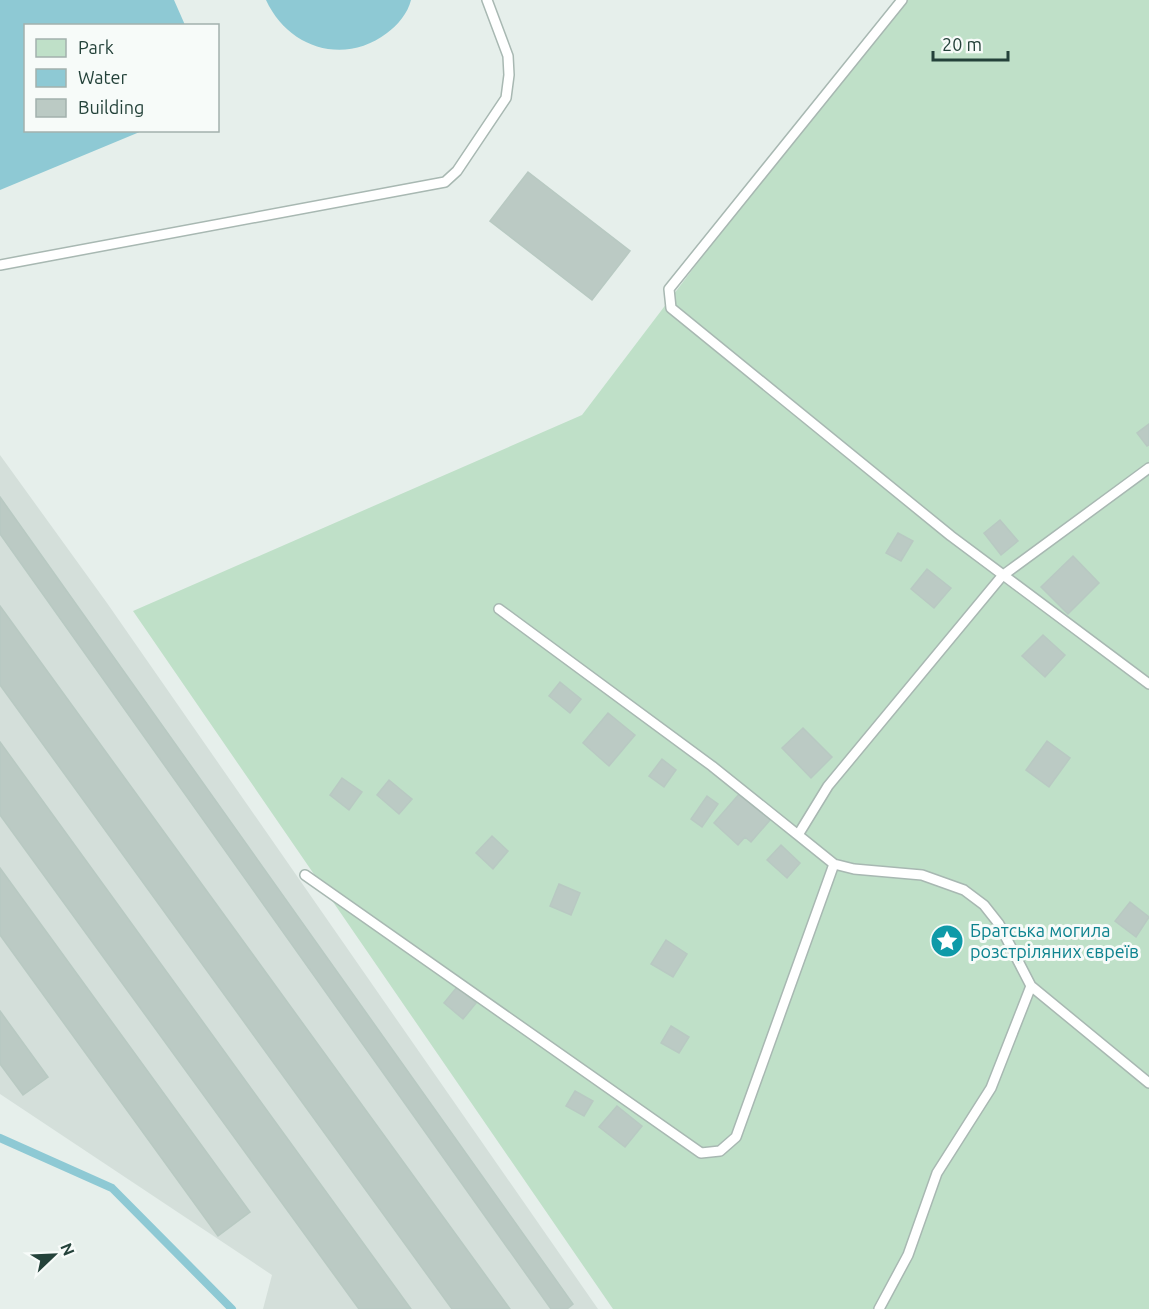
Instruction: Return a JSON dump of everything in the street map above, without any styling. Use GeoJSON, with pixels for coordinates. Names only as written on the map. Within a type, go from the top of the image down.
{"type":"FeatureCollection","features":[{"type":"Feature","properties":{"kind":"lane"},"geometry":{"type":"LineString","coordinates":[[0,265],[445,182],[457,171],[506,98],[509,75],[508,56],[487,0]]}},
{"type":"Feature","properties":{"kind":"lane"},"geometry":{"type":"LineString","coordinates":[[902,0],[669,289],[671,308],[1002,576],[1149,684]]}},
{"type":"Feature","properties":{"kind":"lane"},"geometry":{"type":"LineString","coordinates":[[798,836],[828,786],[1002,576],[1149,468]]}},
{"type":"Feature","properties":{"kind":"lane"},"geometry":{"type":"LineString","coordinates":[[499,609],[712,766],[834,864],[854,869],[922,875],[964,890],[984,905],[999,924],[1031,986],[1149,1083]]}},
{"type":"Feature","properties":{"kind":"lane"},"geometry":{"type":"LineString","coordinates":[[304,875],[701,1153],[720,1151],[736,1137],[834,864]]}},
{"type":"Feature","properties":{"kind":"lane"},"geometry":{"type":"LineString","coordinates":[[879,1309],[908,1255],[937,1173],[991,1088],[1031,986]]}},
{"type":"Feature","properties":{"kind":"shaded area"},"geometry":{"type":"Polygon","coordinates":[[[0,455],[107,603],[598,1309],[263,1309],[272,1275],[0,1094],[0,455]]]}},
{"type":"Feature","properties":{"kind":"green space"},"geometry":{"type":"Polygon","coordinates":[[[897,0],[1149,0],[1149,1309],[613,1309],[133,611],[582,415],[897,0]]]}},
{"type":"Feature","properties":{"kind":"water"},"geometry":{"type":"Polygon","coordinates":[[[0,0],[174,0],[185,24],[24,24],[24,132],[140,132],[0,190],[0,0]]]}},
{"type":"Feature","properties":{"kind":"water"},"geometry":{"type":"Polygon","coordinates":[[[266,0],[411,0],[402,19],[387,33],[370,43],[353,49],[336,50],[319,47],[288,30],[276,17],[266,0]]]}},
{"type":"Feature","properties":{"kind":"building"},"geometry":{"type":"Polygon","coordinates":[[[528,172],[630,251],[592,300],[490,221],[528,172]]]}},
{"type":"Feature","properties":{"kind":"building"},"geometry":{"type":"Polygon","coordinates":[[[1149,424],[1149,445],[1147,446],[1137,433],[1149,424]]]}},
{"type":"Feature","properties":{"kind":"building"},"geometry":{"type":"Polygon","coordinates":[[[0,497],[573,1304],[567,1309],[551,1309],[0,534],[0,497]]]}},
{"type":"Feature","properties":{"kind":"building"},"geometry":{"type":"Polygon","coordinates":[[[1000,520],[1018,541],[1001,555],[984,533],[1000,520]]]}},
{"type":"Feature","properties":{"kind":"building"},"geometry":{"type":"Polygon","coordinates":[[[898,533],[913,541],[901,561],[886,553],[898,533]]]}},
{"type":"Feature","properties":{"kind":"building"},"geometry":{"type":"Polygon","coordinates":[[[1073,556],[1099,583],[1068,614],[1041,587],[1073,556]]]}},
{"type":"Feature","properties":{"kind":"building"},"geometry":{"type":"Polygon","coordinates":[[[927,569],[951,588],[934,608],[911,589],[927,569]]]}},
{"type":"Feature","properties":{"kind":"building"},"geometry":{"type":"Polygon","coordinates":[[[0,606],[510,1309],[452,1309],[0,685],[0,606]]]}},
{"type":"Feature","properties":{"kind":"building"},"geometry":{"type":"Polygon","coordinates":[[[1043,635],[1065,655],[1045,677],[1022,656],[1043,635]]]}},
{"type":"Feature","properties":{"kind":"building"},"geometry":{"type":"Polygon","coordinates":[[[560,682],[581,699],[570,713],[549,696],[560,682]]]}},
{"type":"Feature","properties":{"kind":"building"},"geometry":{"type":"Polygon","coordinates":[[[608,713],[635,735],[609,766],[583,743],[608,713]]]}},
{"type":"Feature","properties":{"kind":"building"},"geometry":{"type":"Polygon","coordinates":[[[803,728],[832,757],[811,778],[782,748],[803,728]]]}},
{"type":"Feature","properties":{"kind":"building"},"geometry":{"type":"Polygon","coordinates":[[[1047,741],[1070,758],[1049,787],[1026,770],[1047,741]]]}},
{"type":"Feature","properties":{"kind":"building"},"geometry":{"type":"Polygon","coordinates":[[[0,742],[411,1309],[359,1309],[0,815],[0,742]]]}},
{"type":"Feature","properties":{"kind":"building"},"geometry":{"type":"Polygon","coordinates":[[[662,759],[676,770],[664,787],[649,776],[662,759]]]}},
{"type":"Feature","properties":{"kind":"building"},"geometry":{"type":"Polygon","coordinates":[[[342,778],[362,792],[349,810],[330,795],[342,778]]]}},
{"type":"Feature","properties":{"kind":"building"},"geometry":{"type":"Polygon","coordinates":[[[389,780],[412,799],[399,814],[377,795],[389,780]]]}},
{"type":"Feature","properties":{"kind":"building"},"geometry":{"type":"Polygon","coordinates":[[[740,793],[770,820],[751,842],[745,837],[738,845],[714,823],[740,793]]]}},
{"type":"Feature","properties":{"kind":"building"},"geometry":{"type":"Polygon","coordinates":[[[707,796],[718,804],[702,827],[691,819],[707,796]]]}},
{"type":"Feature","properties":{"kind":"building"},"geometry":{"type":"Polygon","coordinates":[[[492,836],[508,851],[493,869],[476,853],[492,836]]]}},
{"type":"Feature","properties":{"kind":"building"},"geometry":{"type":"Polygon","coordinates":[[[781,845],[800,863],[787,878],[767,860],[781,845]]]}},
{"type":"Feature","properties":{"kind":"building"},"geometry":{"type":"Polygon","coordinates":[[[0,868],[250,1212],[218,1236],[0,935],[0,868]]]}},
{"type":"Feature","properties":{"kind":"building"},"geometry":{"type":"Polygon","coordinates":[[[559,884],[580,893],[571,915],[550,906],[559,884]]]}},
{"type":"Feature","properties":{"kind":"building"},"geometry":{"type":"Polygon","coordinates":[[[1130,902],[1149,917],[1136,937],[1115,921],[1130,902]]]}},
{"type":"Feature","properties":{"kind":"building"},"geometry":{"type":"Polygon","coordinates":[[[666,940],[687,954],[673,977],[651,964],[666,940]]]}},
{"type":"Feature","properties":{"kind":"building"},"geometry":{"type":"Polygon","coordinates":[[[457,987],[476,1003],[463,1019],[444,1003],[457,987]]]}},
{"type":"Feature","properties":{"kind":"building"},"geometry":{"type":"Polygon","coordinates":[[[0,1011],[48,1077],[23,1095],[0,1064],[0,1011]]]}},
{"type":"Feature","properties":{"kind":"building"},"geometry":{"type":"Polygon","coordinates":[[[671,1026],[689,1037],[679,1053],[661,1043],[671,1026]]]}},
{"type":"Feature","properties":{"kind":"building"},"geometry":{"type":"Polygon","coordinates":[[[575,1091],[593,1101],[584,1116],[566,1106],[575,1091]]]}},
{"type":"Feature","properties":{"kind":"building"},"geometry":{"type":"Polygon","coordinates":[[[617,1106],[642,1126],[625,1147],[599,1127],[617,1106]]]}},
{"type":"Feature","properties":{"kind":"waterway"},"geometry":{"type":"LineString","coordinates":[[0,1138],[112,1188],[232,1309]]}},
{"type":"Feature","properties":{"kind":"place","name":"Братська могила розстріляних євреїв"},"geometry":{"type":"Point","coordinates":[947,941]}}]}
